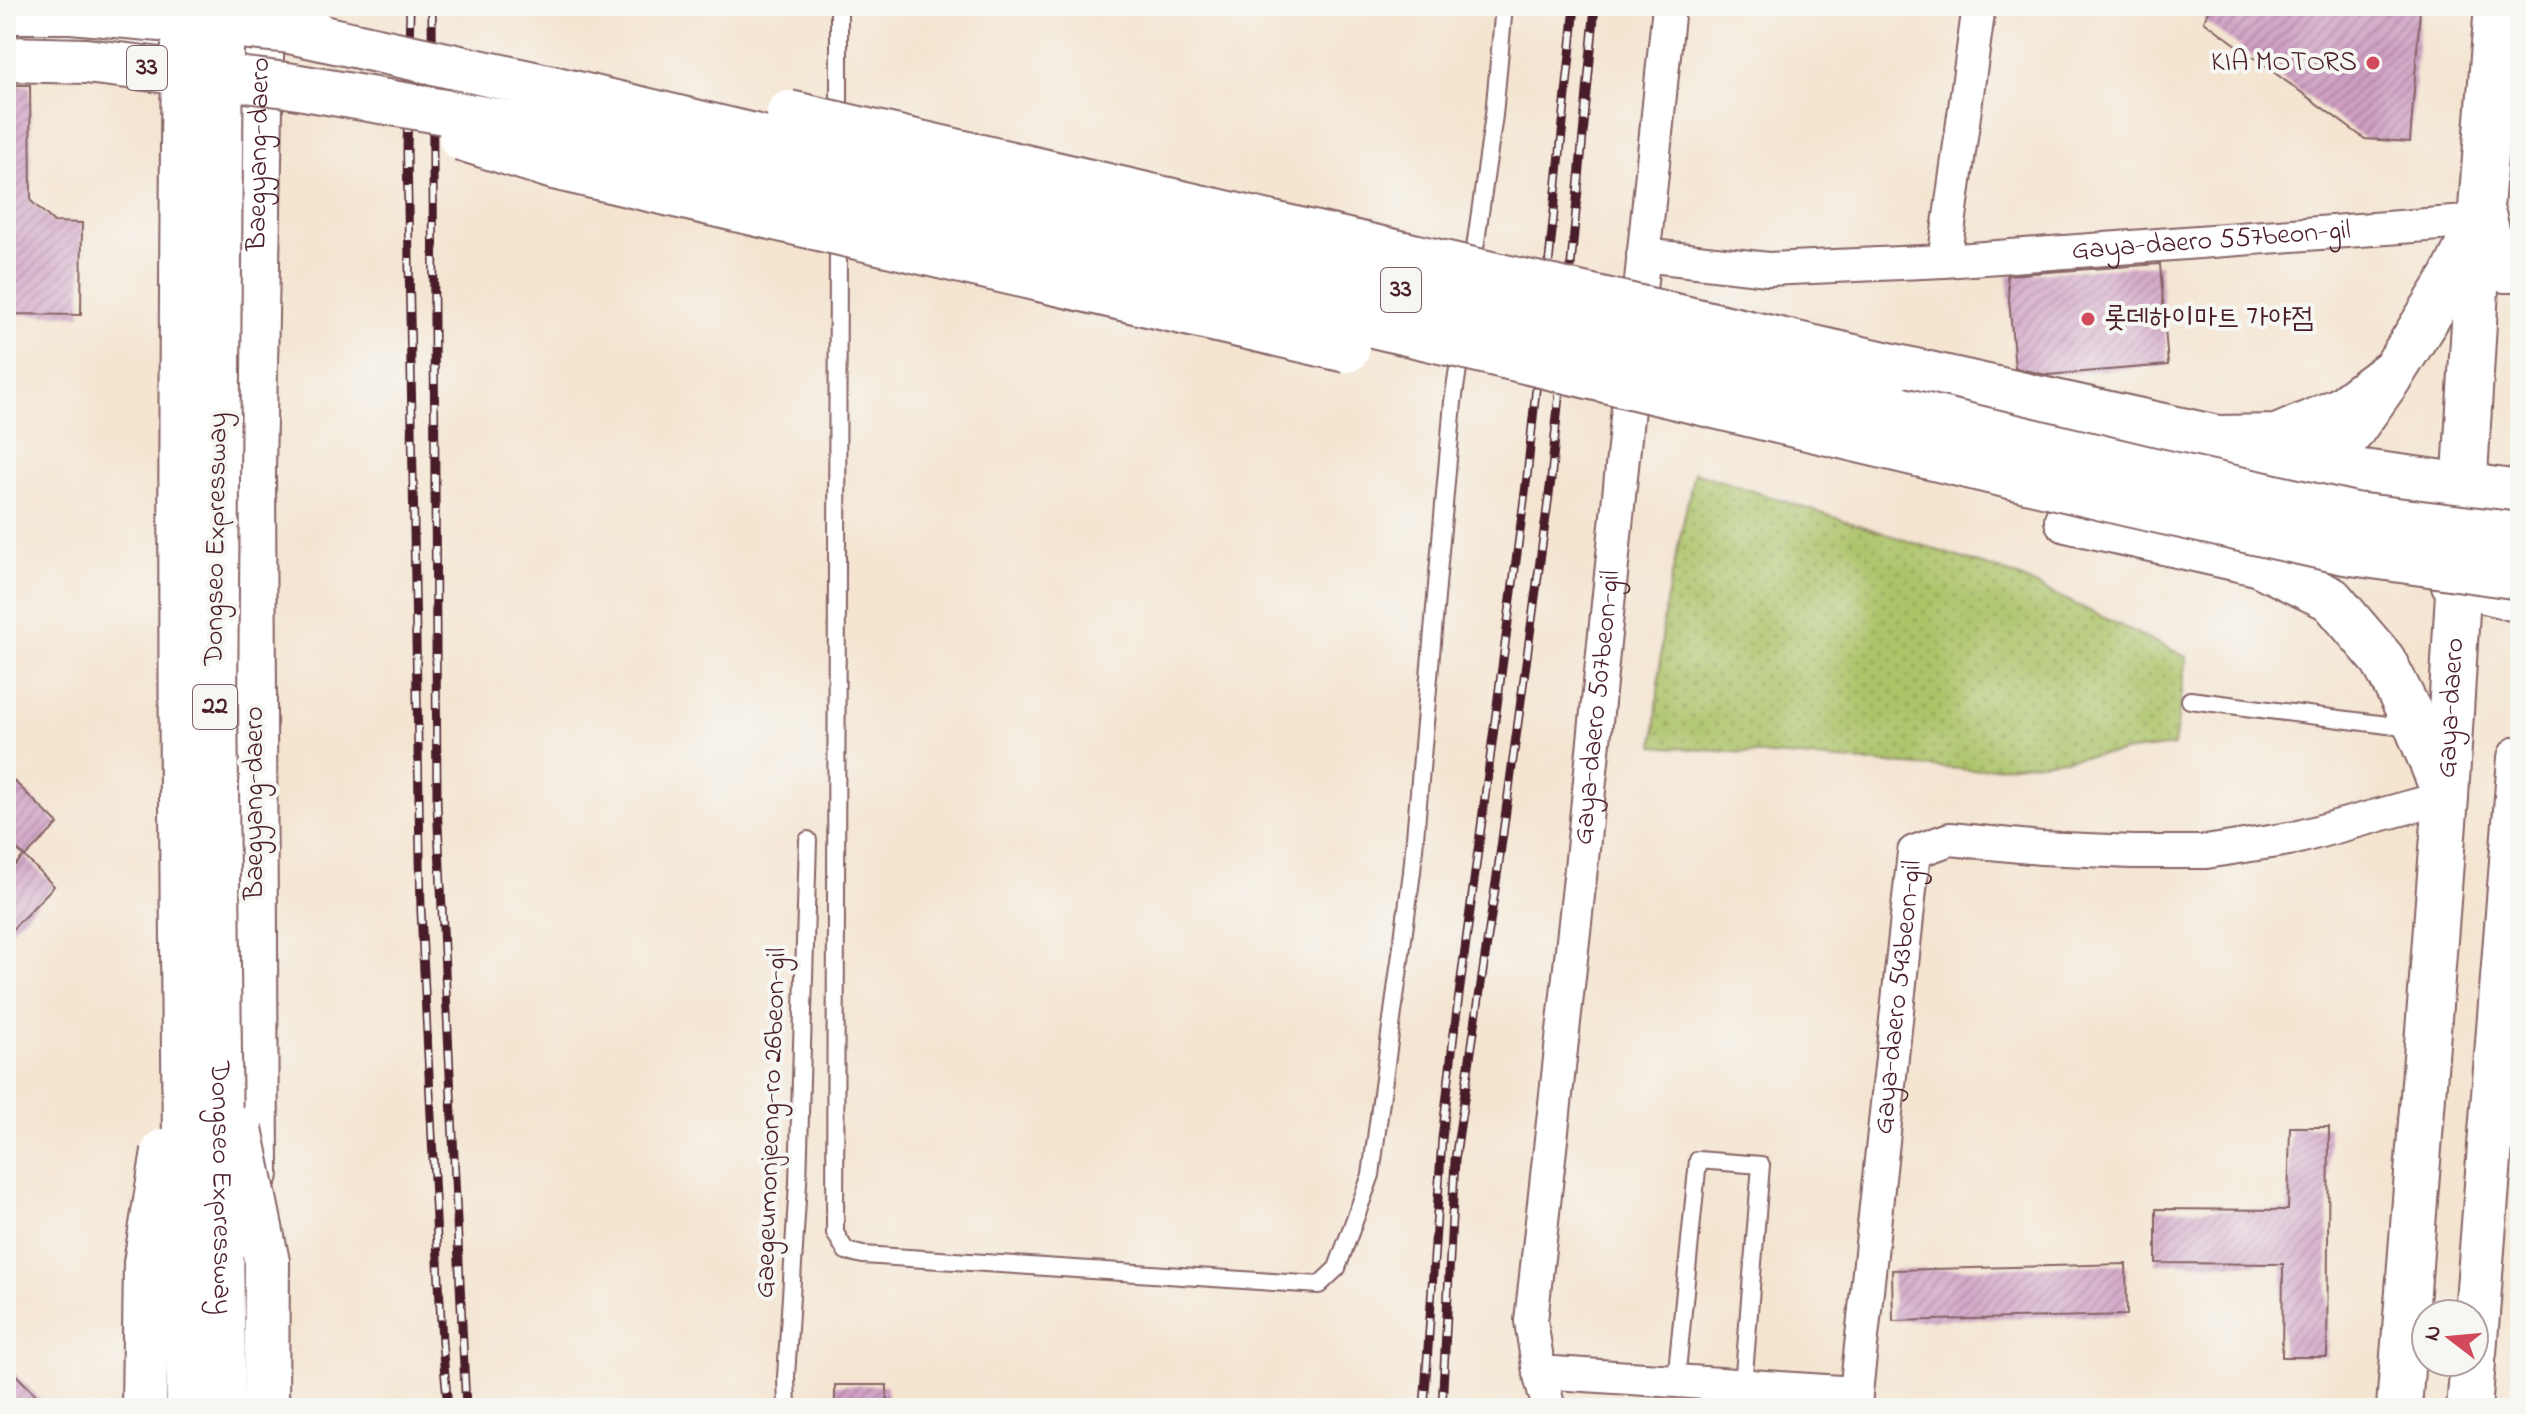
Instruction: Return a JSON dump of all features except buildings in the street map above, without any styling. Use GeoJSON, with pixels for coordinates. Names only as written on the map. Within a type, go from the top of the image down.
{"type":"FeatureCollection","features":[{"type":"Feature","properties":{"kind":"main road","name":"Dongseo Expressway"},"geometry":{"type":"LineString","coordinates":[[189,1408],[215,699],[222,6]]}},
{"type":"Feature","properties":{"kind":"main road","name":"Gaya-daero"},"geometry":{"type":"LineString","coordinates":[[2399,1408],[2446,797],[2480,213],[2497,6]]}},
{"type":"Feature","properties":{"kind":"main road","name":"33"},"geometry":{"type":"LineString","coordinates":[[6,11],[71,11],[269,28],[567,91],[2267,496],[2355,515],[2520,535]]}},
{"type":"Feature","properties":{"kind":"main road","name":"Dongseo Expressway"},"geometry":{"type":"LineString","coordinates":[[173,16],[202,1022],[223,1408]]}},
{"type":"Feature","properties":{"kind":"main road"},"geometry":{"type":"LineString","coordinates":[[6,36],[173,16],[549,58],[2217,438],[2277,437],[2342,409],[2395,369]]}},
{"type":"Feature","properties":{"kind":"main road"},"geometry":{"type":"LineString","coordinates":[[160,1408],[169,179],[173,16]]}},
{"type":"Feature","properties":{"kind":"main road","name":"Baegyang-daero"},"geometry":{"type":"LineString","coordinates":[[254,1408],[257,1021],[253,470],[259,179],[269,28]]}},
{"type":"Feature","properties":{"kind":"main road","name":"33"},"geometry":{"type":"LineString","coordinates":[[6,59],[86,61],[287,85],[550,130],[2144,507],[2345,552],[2520,577]]}},
{"type":"Feature","properties":{"kind":"main road"},"geometry":{"type":"LineString","coordinates":[[287,85],[554,167],[2257,563],[2331,599],[2383,660],[2418,729],[2446,797]]}},
{"type":"Feature","properties":{"kind":"main road"},"geometry":{"type":"LineString","coordinates":[[169,179],[196,133],[235,134],[259,179]]}},
{"type":"Feature","properties":{"kind":"main road"},"geometry":{"type":"LineString","coordinates":[[2480,213],[2494,260],[2504,270],[2520,270]]}},
{"type":"Feature","properties":{"kind":"main road"},"geometry":{"type":"LineString","coordinates":[[2295,463],[2349,435],[2452,278],[2480,213]]}},
{"type":"Feature","properties":{"kind":"main road"},"geometry":{"type":"LineString","coordinates":[[2520,493],[2295,463],[2243,469],[2078,469],[2520,600]]}},
{"type":"Feature","properties":{"kind":"main road"},"geometry":{"type":"LineString","coordinates":[[2188,501],[2328,576],[2344,614]]}},
{"type":"Feature","properties":{"kind":"main road"},"geometry":{"type":"LineString","coordinates":[[2478,1298],[2520,758]]}},
{"type":"Feature","properties":{"kind":"main road"},"geometry":{"type":"LineString","coordinates":[[144,1408],[146,1263],[202,1022]]}},
{"type":"Feature","properties":{"kind":"main road"},"geometry":{"type":"LineString","coordinates":[[202,1022],[267,1262],[266,1408]]}},
{"type":"Feature","properties":{"kind":"main road"},"geometry":{"type":"LineString","coordinates":[[2469,1408],[2472,1378]]}},
{"type":"Feature","properties":{"kind":"street","name":"Gaya-daero 507beon-gil"},"geometry":{"type":"LineString","coordinates":[[1549,1408],[1539,1372],[1531,1321],[1582,859],[1669,6]]}},
{"type":"Feature","properties":{"kind":"street"},"geometry":{"type":"LineString","coordinates":[[1944,261],[1979,6]]}},
{"type":"Feature","properties":{"kind":"street","name":"Gaya-daero 557beon-gil"},"geometry":{"type":"LineString","coordinates":[[1643,255],[1768,269],[1944,261],[2480,213]]}},
{"type":"Feature","properties":{"kind":"street","name":"Gaya-daero 543beon-gil"},"geometry":{"type":"LineString","coordinates":[[1856,1401],[1914,852],[1950,839],[2041,848],[2206,852],[2295,838],[2446,797]]}},
{"type":"Feature","properties":{"kind":"street"},"geometry":{"type":"LineString","coordinates":[[1539,1372],[1743,1386],[1856,1401]]}},
{"type":"Feature","properties":{"kind":"lane"},"geometry":{"type":"LineString","coordinates":[[839,6],[835,1233],[846,1251],[863,1255],[1319,1285],[1337,1268],[1371,1175],[1412,872],[1453,402],[1494,115],[1504,6]]}},
{"type":"Feature","properties":{"kind":"lane"},"geometry":{"type":"LineString","coordinates":[[2190,700],[2418,729]]}},
{"type":"Feature","properties":{"kind":"lane","name":"Gaegeumonjeong-ro 26beon-gil"},"geometry":{"type":"LineString","coordinates":[[787,1408],[786,1377],[798,1183],[808,840]]}},
{"type":"Feature","properties":{"kind":"lane"},"geometry":{"type":"LineString","coordinates":[[1676,1381],[1698,1160],[1761,1165],[1743,1386]]}},
{"type":"Feature","properties":{"kind":"green space"},"geometry":{"type":"Polygon","coordinates":[[[1694,472],[2014,575],[2187,657],[2174,746],[1972,770],[1654,746],[1664,612],[1694,472]]]}},
{"type":"Feature","properties":{"kind":"railway"},"geometry":{"type":"LineString","coordinates":[[410,6],[407,152],[421,910],[442,1343],[448,1408]]}},
{"type":"Feature","properties":{"kind":"railway"},"geometry":{"type":"LineString","coordinates":[[432,6],[437,804],[466,1408]]}},
{"type":"Feature","properties":{"kind":"railway"},"geometry":{"type":"LineString","coordinates":[[1424,1408],[1442,1139],[1527,477],[1575,6]]}},
{"type":"Feature","properties":{"kind":"railway"},"geometry":{"type":"LineString","coordinates":[[1442,1408],[1455,1160],[1551,480],[1595,6]]}},
{"type":"Feature","properties":{"kind":"place","name":"KIA MOTORS"},"geometry":{"type":"Point","coordinates":[2373,63]}},
{"type":"Feature","properties":{"kind":"place","name":"롯데하이마트 가야점"},"geometry":{"type":"Point","coordinates":[2088,319]}}]}
